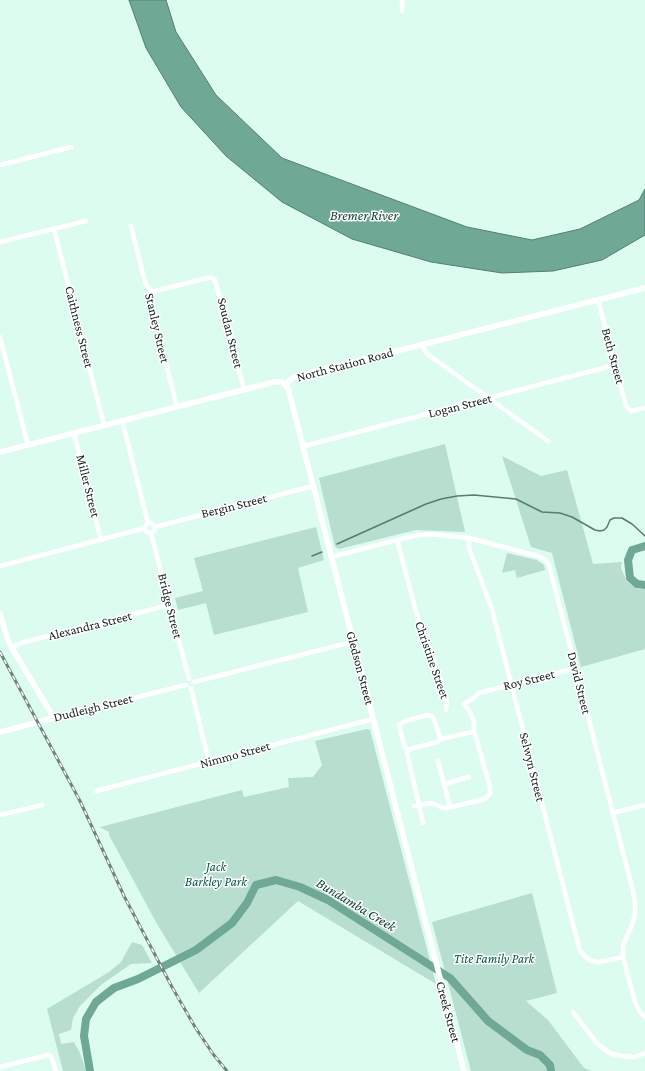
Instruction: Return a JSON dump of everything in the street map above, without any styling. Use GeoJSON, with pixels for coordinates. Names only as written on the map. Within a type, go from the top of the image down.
{"type":"FeatureCollection","features":[{"type":"Feature","properties":{"kind":"street"},"geometry":{"type":"LineString","coordinates":[[402,0],[402,11]]}},
{"type":"Feature","properties":{"kind":"street"},"geometry":{"type":"LineString","coordinates":[[0,165],[71,147]]}},
{"type":"Feature","properties":{"kind":"street"},"geometry":{"type":"LineString","coordinates":[[0,242],[86,221]]}},
{"type":"Feature","properties":{"kind":"street","name":"Stanley Street"},"geometry":{"type":"LineString","coordinates":[[131,226],[145,282],[151,292],[150,300],[177,406]]}},
{"type":"Feature","properties":{"kind":"street","name":"Caithness Street"},"geometry":{"type":"LineString","coordinates":[[54,229],[104,425]]}},
{"type":"Feature","properties":{"kind":"street","name":"Soudan Street"},"geometry":{"type":"LineString","coordinates":[[151,292],[207,278],[213,279],[218,286],[244,390]]}},
{"type":"Feature","properties":{"kind":"street","name":"North Station Road"},"geometry":{"type":"LineString","coordinates":[[0,452],[177,406],[278,382],[285,385],[292,378],[299,376],[645,288]]}},
{"type":"Feature","properties":{"kind":"street","name":"Beth Street"},"geometry":{"type":"LineString","coordinates":[[598,300],[625,404],[630,410],[633,411],[645,408]]}},
{"type":"Feature","properties":{"kind":"street"},"geometry":{"type":"LineString","coordinates":[[0,337],[28,445]]}},
{"type":"Feature","properties":{"kind":"street"},"geometry":{"type":"LineString","coordinates":[[422,344],[426,353],[548,441]]}},
{"type":"Feature","properties":{"kind":"street","name":"Logan Street"},"geometry":{"type":"LineString","coordinates":[[304,446],[615,365]]}},
{"type":"Feature","properties":{"kind":"street","name":"Gledson Street"},"geometry":{"type":"LineString","coordinates":[[285,385],[289,392],[304,446],[352,642],[432,953]]}},
{"type":"Feature","properties":{"kind":"street"},"geometry":{"type":"LineString","coordinates":[[0,566],[145,528],[148,523],[122,420]]}},
{"type":"Feature","properties":{"kind":"street","name":"Miller Street"},"geometry":{"type":"LineString","coordinates":[[74,433],[101,540]]}},
{"type":"Feature","properties":{"kind":"street","name":"Bergin Street"},"geometry":{"type":"LineString","coordinates":[[154,526],[313,486]]}},
{"type":"Feature","properties":{"kind":"street"},"geometry":{"type":"LineString","coordinates":[[145,528],[147,532],[154,530],[154,526],[148,523]]}},
{"type":"Feature","properties":{"kind":"street","name":"Bridge Street"},"geometry":{"type":"LineString","coordinates":[[151,532],[188,679]]}},
{"type":"Feature","properties":{"kind":"street","name":"David Street"},"geometry":{"type":"LineString","coordinates":[[331,556],[426,534],[469,538],[538,556],[544,559],[549,565],[635,904],[635,914],[632,925],[623,945],[623,957],[635,1002],[640,1012],[645,1017]]}},
{"type":"Feature","properties":{"kind":"street","name":"Selwyn Street"},"geometry":{"type":"LineString","coordinates":[[469,538],[469,548],[492,609],[580,951],[586,958],[599,962],[623,957]]}},
{"type":"Feature","properties":{"kind":"street","name":"Christine Street"},"geometry":{"type":"LineString","coordinates":[[397,540],[420,626],[420,633],[431,649],[435,673],[441,679],[441,687],[447,702],[446,710]]}},
{"type":"Feature","properties":{"kind":"street","name":"Alexandra Street"},"geometry":{"type":"LineString","coordinates":[[11,648],[21,643],[169,606]]}},
{"type":"Feature","properties":{"kind":"street"},"geometry":{"type":"LineString","coordinates":[[0,614],[11,648],[54,718]]}},
{"type":"Feature","properties":{"kind":"street"},"geometry":{"type":"LineString","coordinates":[[191,688],[186,685],[186,681],[188,679],[194,682],[352,642]]}},
{"type":"Feature","properties":{"kind":"street","name":"Roy Street"},"geometry":{"type":"LineString","coordinates":[[472,732],[474,729],[474,722],[470,712],[464,704],[481,692],[576,668]]}},
{"type":"Feature","properties":{"kind":"street"},"geometry":{"type":"LineString","coordinates":[[194,682],[191,688],[209,762]]}},
{"type":"Feature","properties":{"kind":"street","name":"Dudleigh Street"},"geometry":{"type":"LineString","coordinates":[[0,732],[186,685]]}},
{"type":"Feature","properties":{"kind":"street"},"geometry":{"type":"LineString","coordinates":[[423,823],[417,805],[407,757],[408,751],[404,745],[399,725],[405,721],[431,715],[434,719],[441,739]]}},
{"type":"Feature","properties":{"kind":"street","name":"Nimmo Street"},"geometry":{"type":"LineString","coordinates":[[96,791],[373,719]]}},
{"type":"Feature","properties":{"kind":"street"},"geometry":{"type":"LineString","coordinates":[[408,751],[437,742],[441,739],[472,732],[477,737],[490,788],[490,794],[485,799],[443,808],[428,802],[417,805]]}},
{"type":"Feature","properties":{"kind":"street"},"geometry":{"type":"LineString","coordinates":[[438,761],[450,807]]}},
{"type":"Feature","properties":{"kind":"street"},"geometry":{"type":"LineString","coordinates":[[444,784],[470,777]]}},
{"type":"Feature","properties":{"kind":"street"},"geometry":{"type":"LineString","coordinates":[[0,816],[42,805]]}},
{"type":"Feature","properties":{"kind":"street"},"geometry":{"type":"LineString","coordinates":[[613,813],[645,805]]}},
{"type":"Feature","properties":{"kind":"street","name":"Creek Street"},"geometry":{"type":"LineString","coordinates":[[432,953],[464,1071]]}},
{"type":"Feature","properties":{"kind":"street"},"geometry":{"type":"LineString","coordinates":[[573,1012],[596,1042],[612,1054],[634,1057],[645,1053]]}},
{"type":"Feature","properties":{"kind":"street"},"geometry":{"type":"LineString","coordinates":[[0,1067],[48,1055],[51,1056],[56,1071]]}},
{"type":"Feature","properties":{"kind":"green space"},"geometry":{"type":"Polygon","coordinates":[[[445,444],[465,532],[416,530],[339,549],[335,547],[319,478],[445,444]]]}},
{"type":"Feature","properties":{"kind":"green space"},"geometry":{"type":"Polygon","coordinates":[[[502,456],[541,476],[567,470],[593,564],[622,562],[621,568],[627,582],[639,589],[645,589],[645,649],[581,667],[552,553],[531,547],[502,456]]]}},
{"type":"Feature","properties":{"kind":"green space"},"geometry":{"type":"Polygon","coordinates":[[[316,527],[324,560],[298,568],[308,612],[214,635],[206,603],[178,610],[175,598],[203,591],[194,558],[316,527]]]}},
{"type":"Feature","properties":{"kind":"green space"},"geometry":{"type":"Polygon","coordinates":[[[507,553],[537,560],[544,565],[545,570],[517,578],[515,570],[502,573],[507,553]]]}},
{"type":"Feature","properties":{"kind":"green space","name":"Jack Barkley Park"},"geometry":{"type":"Polygon","coordinates":[[[367,729],[370,730],[436,984],[298,901],[199,993],[157,924],[109,835],[109,832],[100,827],[242,790],[244,797],[289,787],[288,778],[313,777],[322,765],[315,741],[367,729]]]}},
{"type":"Feature","properties":{"kind":"green space","name":"Tite Family Park"},"geometry":{"type":"Polygon","coordinates":[[[532,893],[557,993],[526,1001],[548,1020],[584,1068],[592,1071],[471,1071],[432,922],[532,893]]]}},
{"type":"Feature","properties":{"kind":"green space"},"geometry":{"type":"Polygon","coordinates":[[[132,942],[142,945],[152,963],[131,964],[102,984],[80,1006],[73,1018],[71,1030],[59,1034],[61,1044],[74,1042],[80,1053],[86,1071],[63,1071],[47,1009],[109,972],[121,962],[132,942]]]}},
{"type":"Feature","properties":{"kind":"water","name":"Bremer River"},"geometry":{"type":"Polygon","coordinates":[[[129,0],[166,0],[176,32],[216,95],[282,158],[467,227],[532,240],[580,229],[639,200],[645,189],[645,235],[602,260],[553,271],[502,273],[431,262],[352,239],[282,202],[226,156],[181,107],[146,48],[129,0]]]}},
{"type":"Feature","properties":{"kind":"waterway"},"geometry":{"type":"LineString","coordinates":[[337,544],[426,504],[441,499],[474,495],[516,499],[542,512],[560,513],[572,517],[595,530],[600,531],[607,527],[610,520],[614,518],[622,518],[632,524],[645,536]]}},
{"type":"Feature","properties":{"kind":"waterway","name":"Bundamba Creek"},"geometry":{"type":"LineString","coordinates":[[645,546],[632,550],[628,560],[630,578],[637,584],[645,585]]}},
{"type":"Feature","properties":{"kind":"waterway"},"geometry":{"type":"LineString","coordinates":[[312,556],[322,552]]}},
{"type":"Feature","properties":{"kind":"waterway","name":"Bundamba Creek"},"geometry":{"type":"LineString","coordinates":[[90,1071],[84,1036],[86,1019],[96,1002],[114,988],[138,979],[196,950],[232,923],[247,903],[256,885],[276,880],[300,887],[328,900],[450,978],[488,1021],[527,1050],[540,1055],[550,1065],[551,1071]]}},
{"type":"Feature","properties":{"kind":"railway"},"geometry":{"type":"LineString","coordinates":[[0,652],[80,801],[124,896],[172,987],[195,1027],[213,1054],[227,1071]]}}]}
